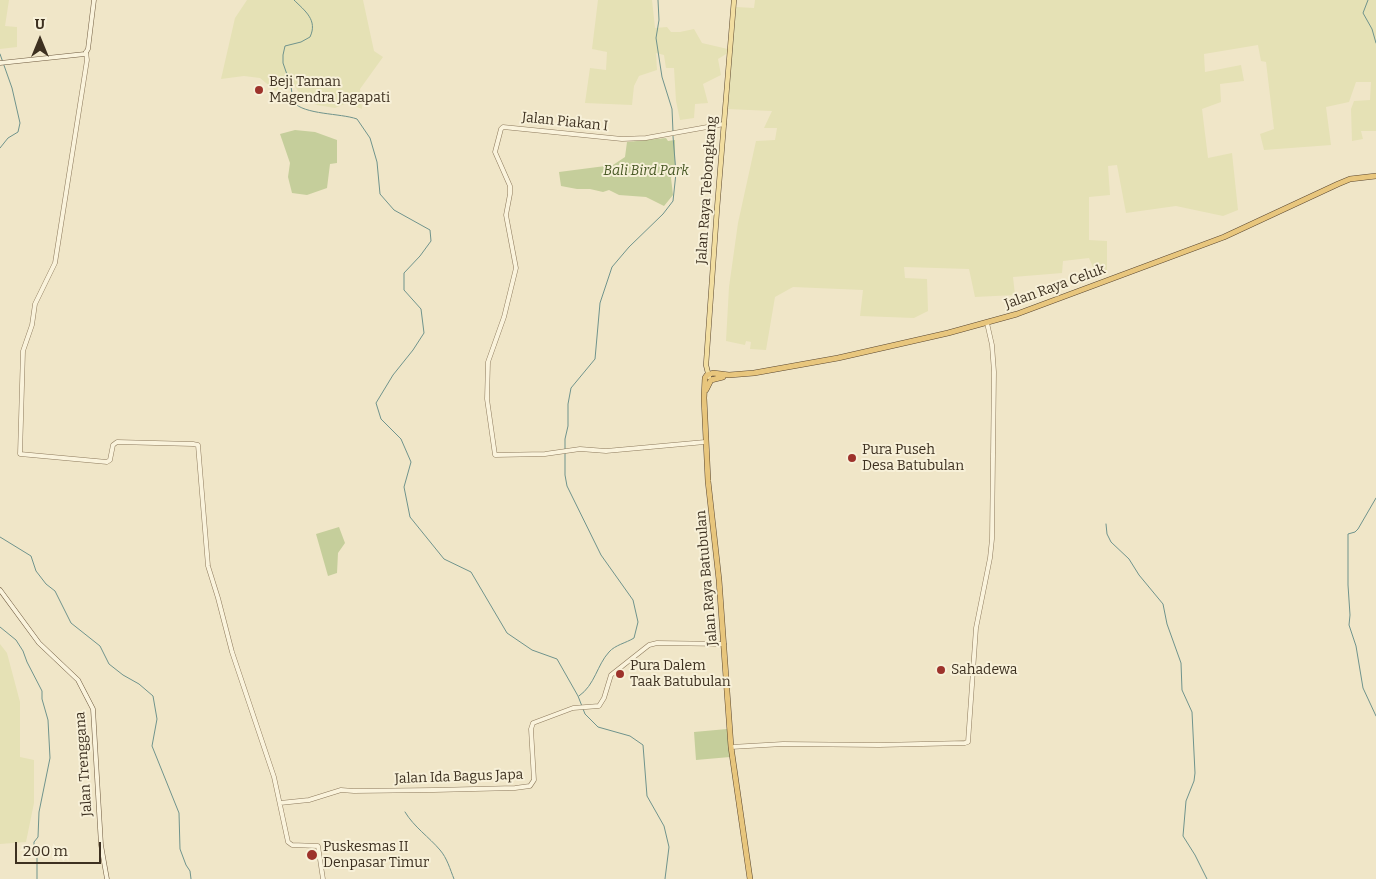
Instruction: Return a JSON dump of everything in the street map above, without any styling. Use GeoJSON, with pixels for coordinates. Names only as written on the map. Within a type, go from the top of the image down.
{"type":"FeatureCollection","features":[{"type":"Feature","properties":{"kind":"highway","name":"Jalan Raya Celuk"},"geometry":{"type":"LineString","coordinates":[[708,374],[729,375],[780,370],[927,338],[1031,310],[1224,237],[1338,184],[1376,176]]}},
{"type":"Feature","properties":{"kind":"highway","name":"Jalan Raya Batubulan"},"geometry":{"type":"LineString","coordinates":[[708,374],[705,378],[704,394],[706,442],[719,576],[731,746],[750,879]]}},
{"type":"Feature","properties":{"kind":"highway","name":"Jalan Raya Celuk"},"geometry":{"type":"LineString","coordinates":[[711,380],[729,375]]}},
{"type":"Feature","properties":{"kind":"highway","name":"Jalan Raya Batubulan"},"geometry":{"type":"LineString","coordinates":[[704,394],[711,380]]}},
{"type":"Feature","properties":{"kind":"main road","name":"Jalan Raya Tebongkang"},"geometry":{"type":"LineString","coordinates":[[711,380],[708,374],[706,359],[734,0]]}},
{"type":"Feature","properties":{"kind":"street"},"geometry":{"type":"LineString","coordinates":[[94,0],[86,52],[87,64],[55,263],[35,304],[32,325],[23,351],[20,454],[107,462],[110,460],[113,445],[117,442],[198,445],[208,566],[239,672],[274,777],[288,842],[292,845],[318,846],[323,879]]}},
{"type":"Feature","properties":{"kind":"street"},"geometry":{"type":"LineString","coordinates":[[2,63],[81,56],[86,52]]}},
{"type":"Feature","properties":{"kind":"street","name":"Jalan Piakan I"},"geometry":{"type":"LineString","coordinates":[[706,442],[606,451],[584,449],[545,454],[495,455],[487,399],[488,362],[504,317],[516,268],[506,215],[510,186],[495,152],[501,129],[506,127],[622,139],[646,138],[724,124]]}},
{"type":"Feature","properties":{"kind":"street"},"geometry":{"type":"LineString","coordinates":[[731,746],[968,742],[976,628],[992,539],[994,380],[993,352],[987,323]]}},
{"type":"Feature","properties":{"kind":"street","name":"Jalan Trenggana"},"geometry":{"type":"LineString","coordinates":[[0,590],[39,643],[76,677],[86,692],[93,709],[101,845],[107,879]]}},
{"type":"Feature","properties":{"kind":"street","name":"Jalan Ida Bagus Japa"},"geometry":{"type":"LineString","coordinates":[[280,803],[309,800],[341,790],[528,787],[534,780],[532,724],[575,708],[599,706],[613,674],[649,645],[656,643],[724,644]]}},
{"type":"Feature","properties":{"kind":"shaded area"},"geometry":{"type":"Polygon","coordinates":[[[0,0],[9,0],[5,26],[17,27],[17,47],[0,49],[0,0]]]}},
{"type":"Feature","properties":{"kind":"shaded area"},"geometry":{"type":"Polygon","coordinates":[[[247,0],[363,0],[374,51],[383,57],[360,89],[362,109],[347,103],[335,108],[317,105],[304,99],[292,83],[280,82],[277,92],[260,78],[244,76],[221,79],[235,18],[247,0]]]}},
{"type":"Feature","properties":{"kind":"shaded area"},"geometry":{"type":"Polygon","coordinates":[[[598,0],[652,0],[655,28],[667,27],[671,32],[694,29],[702,43],[732,50],[736,7],[754,8],[755,0],[1376,0],[1376,131],[1361,131],[1363,139],[1352,141],[1351,109],[1354,101],[1370,100],[1371,82],[1356,82],[1349,102],[1326,107],[1331,145],[1264,150],[1260,134],[1274,129],[1266,62],[1261,61],[1258,45],[1204,54],[1205,72],[1241,65],[1244,81],[1220,84],[1221,102],[1202,109],[1208,158],[1232,153],[1238,210],[1223,216],[1176,206],[1126,213],[1117,165],[1108,166],[1110,195],[1089,197],[1089,240],[1107,241],[1107,270],[1096,274],[1089,258],[1063,261],[1062,273],[1013,277],[1015,295],[975,297],[969,269],[904,267],[905,278],[927,279],[928,311],[914,318],[860,316],[863,290],[793,287],[775,297],[766,350],[750,349],[751,342],[746,341],[745,345],[726,341],[729,287],[738,223],[756,141],[775,140],[777,128],[764,128],[772,111],[727,109],[731,51],[718,59],[721,75],[703,84],[708,103],[695,104],[694,118],[680,120],[676,101],[674,68],[666,68],[664,55],[656,53],[657,70],[639,76],[634,86],[632,105],[585,103],[590,68],[606,70],[607,52],[592,49],[598,0]]]}},
{"type":"Feature","properties":{"kind":"shaded area"},"geometry":{"type":"Polygon","coordinates":[[[0,644],[7,653],[20,702],[20,757],[34,760],[34,803],[26,842],[0,844],[0,644]]]}},
{"type":"Feature","properties":{"kind":"green space"},"geometry":{"type":"Polygon","coordinates":[[[295,130],[315,132],[337,140],[337,163],[330,164],[327,188],[307,195],[292,193],[288,177],[290,163],[280,134],[295,130]]]}},
{"type":"Feature","properties":{"kind":"green space","name":"Bali Bird Park"},"geometry":{"type":"Polygon","coordinates":[[[666,138],[668,141],[675,140],[675,166],[671,178],[673,195],[664,206],[646,197],[619,195],[609,190],[603,192],[561,186],[559,172],[613,165],[625,157],[627,142],[666,138]]]}},
{"type":"Feature","properties":{"kind":"green space"},"geometry":{"type":"Polygon","coordinates":[[[339,527],[345,543],[338,553],[337,573],[328,576],[316,534],[339,527]]]}},
{"type":"Feature","properties":{"kind":"green space"},"geometry":{"type":"Polygon","coordinates":[[[727,729],[730,757],[696,760],[694,732],[727,729]]]}},
{"type":"Feature","properties":{"kind":"waterway"},"geometry":{"type":"LineString","coordinates":[[294,0],[309,16],[312,31],[310,37],[301,42],[285,46],[283,63],[291,86],[293,102],[314,112],[357,119],[370,138],[377,162],[380,194],[394,210],[430,230],[431,241],[404,273],[404,290],[421,309],[424,333],[393,375],[376,403],[381,419],[401,439],[411,462],[404,487],[410,517],[444,559],[471,572],[507,633],[532,650],[557,659],[578,696],[585,714],[598,727],[630,736],[643,745],[647,796],[664,826],[669,847],[665,879]]}},
{"type":"Feature","properties":{"kind":"waterway"},"geometry":{"type":"LineString","coordinates":[[658,0],[659,20],[656,38],[662,77],[672,109],[673,132]]}},
{"type":"Feature","properties":{"kind":"waterway"},"geometry":{"type":"LineString","coordinates":[[1368,0],[1363,13],[1372,29],[1376,43]]}},
{"type":"Feature","properties":{"kind":"waterway"},"geometry":{"type":"LineString","coordinates":[[0,54],[12,88],[20,123],[18,132],[8,138],[0,148]]}},
{"type":"Feature","properties":{"kind":"waterway"},"geometry":{"type":"LineString","coordinates":[[579,696],[589,686],[609,652],[634,638],[638,622],[633,600],[601,555],[567,486],[565,475],[565,439],[568,426],[568,404],[571,388],[595,359],[600,303],[612,267],[673,201],[676,173],[673,136]]}},
{"type":"Feature","properties":{"kind":"waterway"},"geometry":{"type":"LineString","coordinates":[[1376,498],[1358,529],[1348,534],[1349,625],[1356,646],[1363,688],[1376,716]]}},
{"type":"Feature","properties":{"kind":"waterway"},"geometry":{"type":"LineString","coordinates":[[1106,524],[1107,534],[1111,542],[1129,559],[1139,575],[1163,604],[1167,624],[1181,663],[1182,690],[1192,712],[1195,773],[1186,801],[1183,836],[1207,879]]}},
{"type":"Feature","properties":{"kind":"waterway"},"geometry":{"type":"LineString","coordinates":[[0,537],[31,556],[36,571],[46,584],[55,591],[71,623],[100,646],[109,664],[153,696],[157,719],[152,746],[179,813],[180,849],[190,871],[191,879]]}},
{"type":"Feature","properties":{"kind":"waterway"},"geometry":{"type":"LineString","coordinates":[[0,627],[16,640],[23,651],[42,691],[42,699],[48,720],[50,758],[39,812],[38,837],[34,842],[34,849],[37,854],[37,879]]}},
{"type":"Feature","properties":{"kind":"waterway"},"geometry":{"type":"LineString","coordinates":[[405,812],[442,853],[454,879]]}},
{"type":"Feature","properties":{"kind":"place","name":"Beji Taman Magendra Jagapati"},"geometry":{"type":"Point","coordinates":[259,90]}},
{"type":"Feature","properties":{"kind":"place","name":"Pura Puseh Desa Batubulan"},"geometry":{"type":"Point","coordinates":[852,458]}},
{"type":"Feature","properties":{"kind":"place","name":"Sahadewa"},"geometry":{"type":"Point","coordinates":[941,670]}},
{"type":"Feature","properties":{"kind":"place","name":"Pura Dalem Taak Batubulan"},"geometry":{"type":"Point","coordinates":[620,674]}},
{"type":"Feature","properties":{"kind":"place","name":"Puskesmas II Denpasar Timur"},"geometry":{"type":"Point","coordinates":[312,855]}}]}
